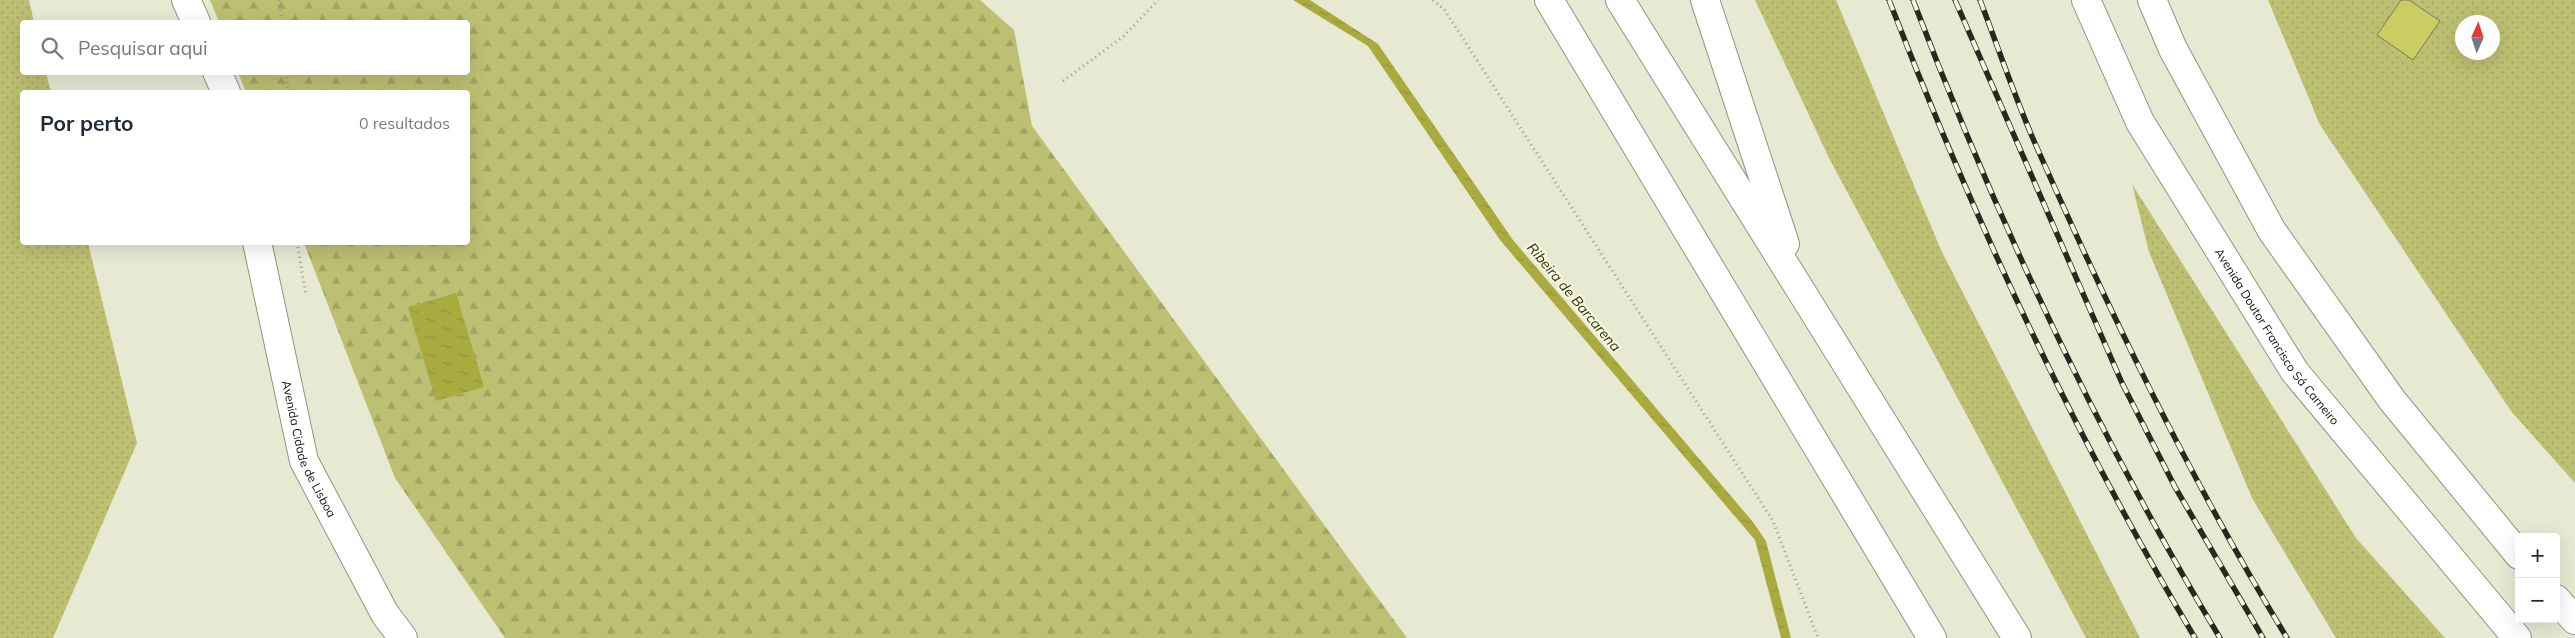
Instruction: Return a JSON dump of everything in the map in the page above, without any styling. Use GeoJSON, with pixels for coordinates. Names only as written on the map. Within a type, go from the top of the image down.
{"type":"FeatureCollection","features":[{"type":"Feature","properties":{"kind":"main road"},"geometry":{"type":"LineString","coordinates":[[186,0],[195,20]]}},
{"type":"Feature","properties":{"kind":"main road"},"geometry":{"type":"LineString","coordinates":[[1549,0],[1932,638]]}},
{"type":"Feature","properties":{"kind":"main road"},"geometry":{"type":"LineString","coordinates":[[1620,0],[2017,638]]}},
{"type":"Feature","properties":{"kind":"main road"},"geometry":{"type":"LineString","coordinates":[[1705,0],[1798,286]]}},
{"type":"Feature","properties":{"kind":"main road","name":"Avenida Doutor Francisco Sá Carneiro"},"geometry":{"type":"LineString","coordinates":[[2086,0],[2140,122],[2295,372],[2517,638]]}},
{"type":"Feature","properties":{"kind":"main road"},"geometry":{"type":"LineString","coordinates":[[2152,0],[2173,49],[2272,231],[2392,400],[2515,550]]}},
{"type":"Feature","properties":{"kind":"main road"},"geometry":{"type":"LineString","coordinates":[[219,75],[225,90]]}},
{"type":"Feature","properties":{"kind":"main road","name":"Avenida Cidade de Lisboa"},"geometry":{"type":"LineString","coordinates":[[258,245],[304,460],[385,614],[403,638]]}},
{"type":"Feature","properties":{"kind":"main road"},"geometry":{"type":"LineString","coordinates":[[2560,603],[2575,620]]}},
{"type":"Feature","properties":{"kind":"path"},"geometry":{"type":"LineString","coordinates":[[279,0],[283,20]]}},
{"type":"Feature","properties":{"kind":"path"},"geometry":{"type":"LineString","coordinates":[[1063,81],[1124,36],[1158,0]]}},
{"type":"Feature","properties":{"kind":"path"},"geometry":{"type":"LineString","coordinates":[[1434,0],[1444,9],[1773,521],[1818,638]]}},
{"type":"Feature","properties":{"kind":"path"},"geometry":{"type":"LineString","coordinates":[[286,75],[288,90]]}},
{"type":"Feature","properties":{"kind":"green space"},"geometry":{"type":"Polygon","coordinates":[[[0,0],[29,0],[34,20],[20,20],[20,75],[47,75],[50,90],[20,90],[20,245],[88,245],[137,443],[53,638],[0,638],[0,0]]]}},
{"type":"Feature","properties":{"kind":"green space"},"geometry":{"type":"Polygon","coordinates":[[[210,0],[980,0],[1014,30],[1032,126],[1407,638],[505,638],[395,478],[305,245],[470,245],[470,90],[245,90],[239,75],[470,75],[470,20],[218,20],[210,0]]]}},
{"type":"Feature","properties":{"kind":"green space"},"geometry":{"type":"Polygon","coordinates":[[[1755,0],[1836,0],[1941,250],[2140,638],[2086,638],[1829,158],[1755,0]]]}},
{"type":"Feature","properties":{"kind":"green space"},"geometry":{"type":"Polygon","coordinates":[[[2268,0],[2575,0],[2575,483],[2511,411],[2320,125],[2268,0]]]}},
{"type":"Feature","properties":{"kind":"green space"},"geometry":{"type":"Polygon","coordinates":[[[2132,184],[2356,538],[2445,638],[2336,638],[2252,498],[2149,252],[2132,184]]]}},
{"type":"Feature","properties":{"kind":"water"},"geometry":{"type":"Polygon","coordinates":[[[1293,0],[1310,0],[1378,44],[1513,240],[1753,522],[1766,541],[1791,638],[1781,638],[1755,540],[1500,240],[1368,46],[1293,0]]]}},
{"type":"Feature","properties":{"kind":"water"},"geometry":{"type":"Polygon","coordinates":[[[456,293],[484,387],[436,401],[408,307],[456,293]]]}},
{"type":"Feature","properties":{"kind":"building"},"geometry":{"type":"Polygon","coordinates":[[[2401,0],[2409,0],[2440,21],[2413,60],[2377,35],[2401,0]]]}},
{"type":"Feature","properties":{"kind":"railway"},"geometry":{"type":"LineString","coordinates":[[1889,0],[1991,245],[2067,405],[2108,484],[2195,638]]}},
{"type":"Feature","properties":{"kind":"railway"},"geometry":{"type":"LineString","coordinates":[[1913,0],[1979,164],[2052,326],[2132,484],[2220,638]]}},
{"type":"Feature","properties":{"kind":"railway"},"geometry":{"type":"LineString","coordinates":[[1955,0],[2122,383],[2175,487],[2263,638]]}},
{"type":"Feature","properties":{"kind":"railway"},"geometry":{"type":"LineString","coordinates":[[1980,0],[2034,141],[2121,331],[2184,456],[2251,578],[2287,638]]}},
{"type":"Feature","properties":{"kind":"water label","name":"Ribeira de Barcarena"},"geometry":{"type":"Point","coordinates":[1574,297]}}]}
